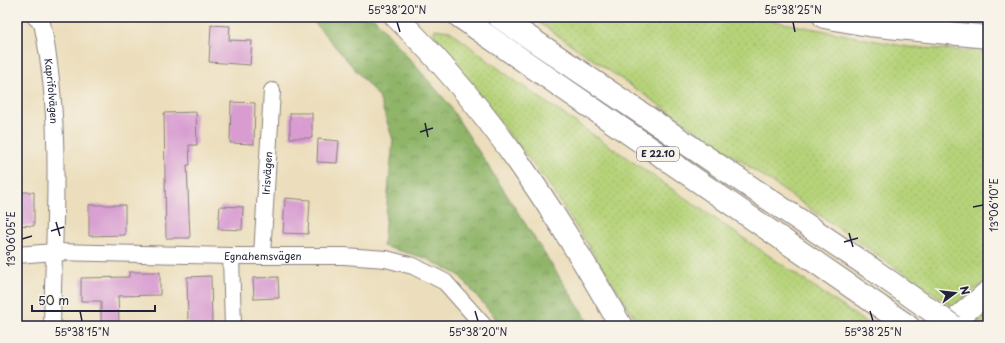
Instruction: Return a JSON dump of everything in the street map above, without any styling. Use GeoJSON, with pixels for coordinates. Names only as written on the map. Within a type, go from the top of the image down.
{"type":"FeatureCollection","features":[{"type":"Feature","properties":{"kind":"highway"},"geometry":{"type":"LineString","coordinates":[[396,17],[431,51],[499,135],[543,199],[621,326]]}},
{"type":"Feature","properties":{"kind":"highway","name":"E 22.10"},"geometry":{"type":"LineString","coordinates":[[460,17],[908,326]]}},
{"type":"Feature","properties":{"kind":"highway","name":"E 22.10"},"geometry":{"type":"LineString","coordinates":[[499,17],[872,269],[953,326]]}},
{"type":"Feature","properties":{"kind":"highway"},"geometry":{"type":"LineString","coordinates":[[824,17],[868,25],[988,37]]}},
{"type":"Feature","properties":{"kind":"highway"},"geometry":{"type":"LineString","coordinates":[[948,326],[988,292]]}},
{"type":"Feature","properties":{"kind":"street","name":"Kaprifolvägen"},"geometry":{"type":"LineString","coordinates":[[34,17],[42,23],[48,54],[56,169],[52,326]]}},
{"type":"Feature","properties":{"kind":"street","name":"Irisvägen"},"geometry":{"type":"LineString","coordinates":[[262,255],[272,91]]}},
{"type":"Feature","properties":{"kind":"street","name":"Egnahemsvägen"},"geometry":{"type":"LineString","coordinates":[[17,255],[54,252],[231,256],[344,256],[386,259],[413,266],[445,282],[484,326]]}},
{"type":"Feature","properties":{"kind":"street"},"geometry":{"type":"LineString","coordinates":[[231,256],[233,326]]}},
{"type":"Feature","properties":{"kind":"green space"},"geometry":{"type":"Polygon","coordinates":[[[306,17],[374,18],[447,102],[591,326],[502,326],[459,275],[425,258],[383,246],[393,140],[379,97],[313,21],[306,17]]]}},
{"type":"Feature","properties":{"kind":"green space"},"geometry":{"type":"Polygon","coordinates":[[[531,17],[753,17],[908,47],[988,52],[988,280],[952,306],[531,17]]]}},
{"type":"Feature","properties":{"kind":"green space"},"geometry":{"type":"Polygon","coordinates":[[[434,29],[450,31],[511,78],[871,326],[640,326],[548,183],[435,40],[434,29]]]}},
{"type":"Feature","properties":{"kind":"green space"},"geometry":{"type":"Polygon","coordinates":[[[988,314],[988,326],[974,325],[988,314]]]}},
{"type":"Feature","properties":{"kind":"building"},"geometry":{"type":"Polygon","coordinates":[[[211,25],[230,26],[229,40],[252,41],[250,65],[209,62],[211,25]]]}},
{"type":"Feature","properties":{"kind":"building"},"geometry":{"type":"Polygon","coordinates":[[[231,102],[255,103],[254,144],[230,143],[231,102]]]}},
{"type":"Feature","properties":{"kind":"building"},"geometry":{"type":"Polygon","coordinates":[[[196,112],[197,145],[189,145],[190,165],[187,165],[190,238],[166,238],[164,113],[196,112]]]}},
{"type":"Feature","properties":{"kind":"building"},"geometry":{"type":"Polygon","coordinates":[[[290,113],[312,113],[312,138],[290,138],[290,113]]]}},
{"type":"Feature","properties":{"kind":"building"},"geometry":{"type":"Polygon","coordinates":[[[318,139],[339,141],[337,163],[317,162],[318,139]]]}},
{"type":"Feature","properties":{"kind":"building"},"geometry":{"type":"Polygon","coordinates":[[[17,192],[34,192],[34,226],[17,225],[17,192]]]}},
{"type":"Feature","properties":{"kind":"building"},"geometry":{"type":"Polygon","coordinates":[[[285,198],[310,200],[308,234],[283,233],[285,198]]]}},
{"type":"Feature","properties":{"kind":"building"},"geometry":{"type":"Polygon","coordinates":[[[89,205],[125,205],[125,235],[89,236],[89,205]]]}},
{"type":"Feature","properties":{"kind":"building"},"geometry":{"type":"Polygon","coordinates":[[[220,206],[243,207],[242,230],[218,229],[220,206]]]}},
{"type":"Feature","properties":{"kind":"building"},"geometry":{"type":"Polygon","coordinates":[[[129,272],[160,272],[160,295],[118,296],[119,323],[101,324],[101,301],[81,301],[81,278],[129,277],[129,272]]]}},
{"type":"Feature","properties":{"kind":"building"},"geometry":{"type":"Polygon","coordinates":[[[211,276],[212,326],[188,326],[187,277],[211,276]]]}},
{"type":"Feature","properties":{"kind":"building"},"geometry":{"type":"Polygon","coordinates":[[[278,277],[279,298],[254,299],[253,278],[278,277]]]}}]}
